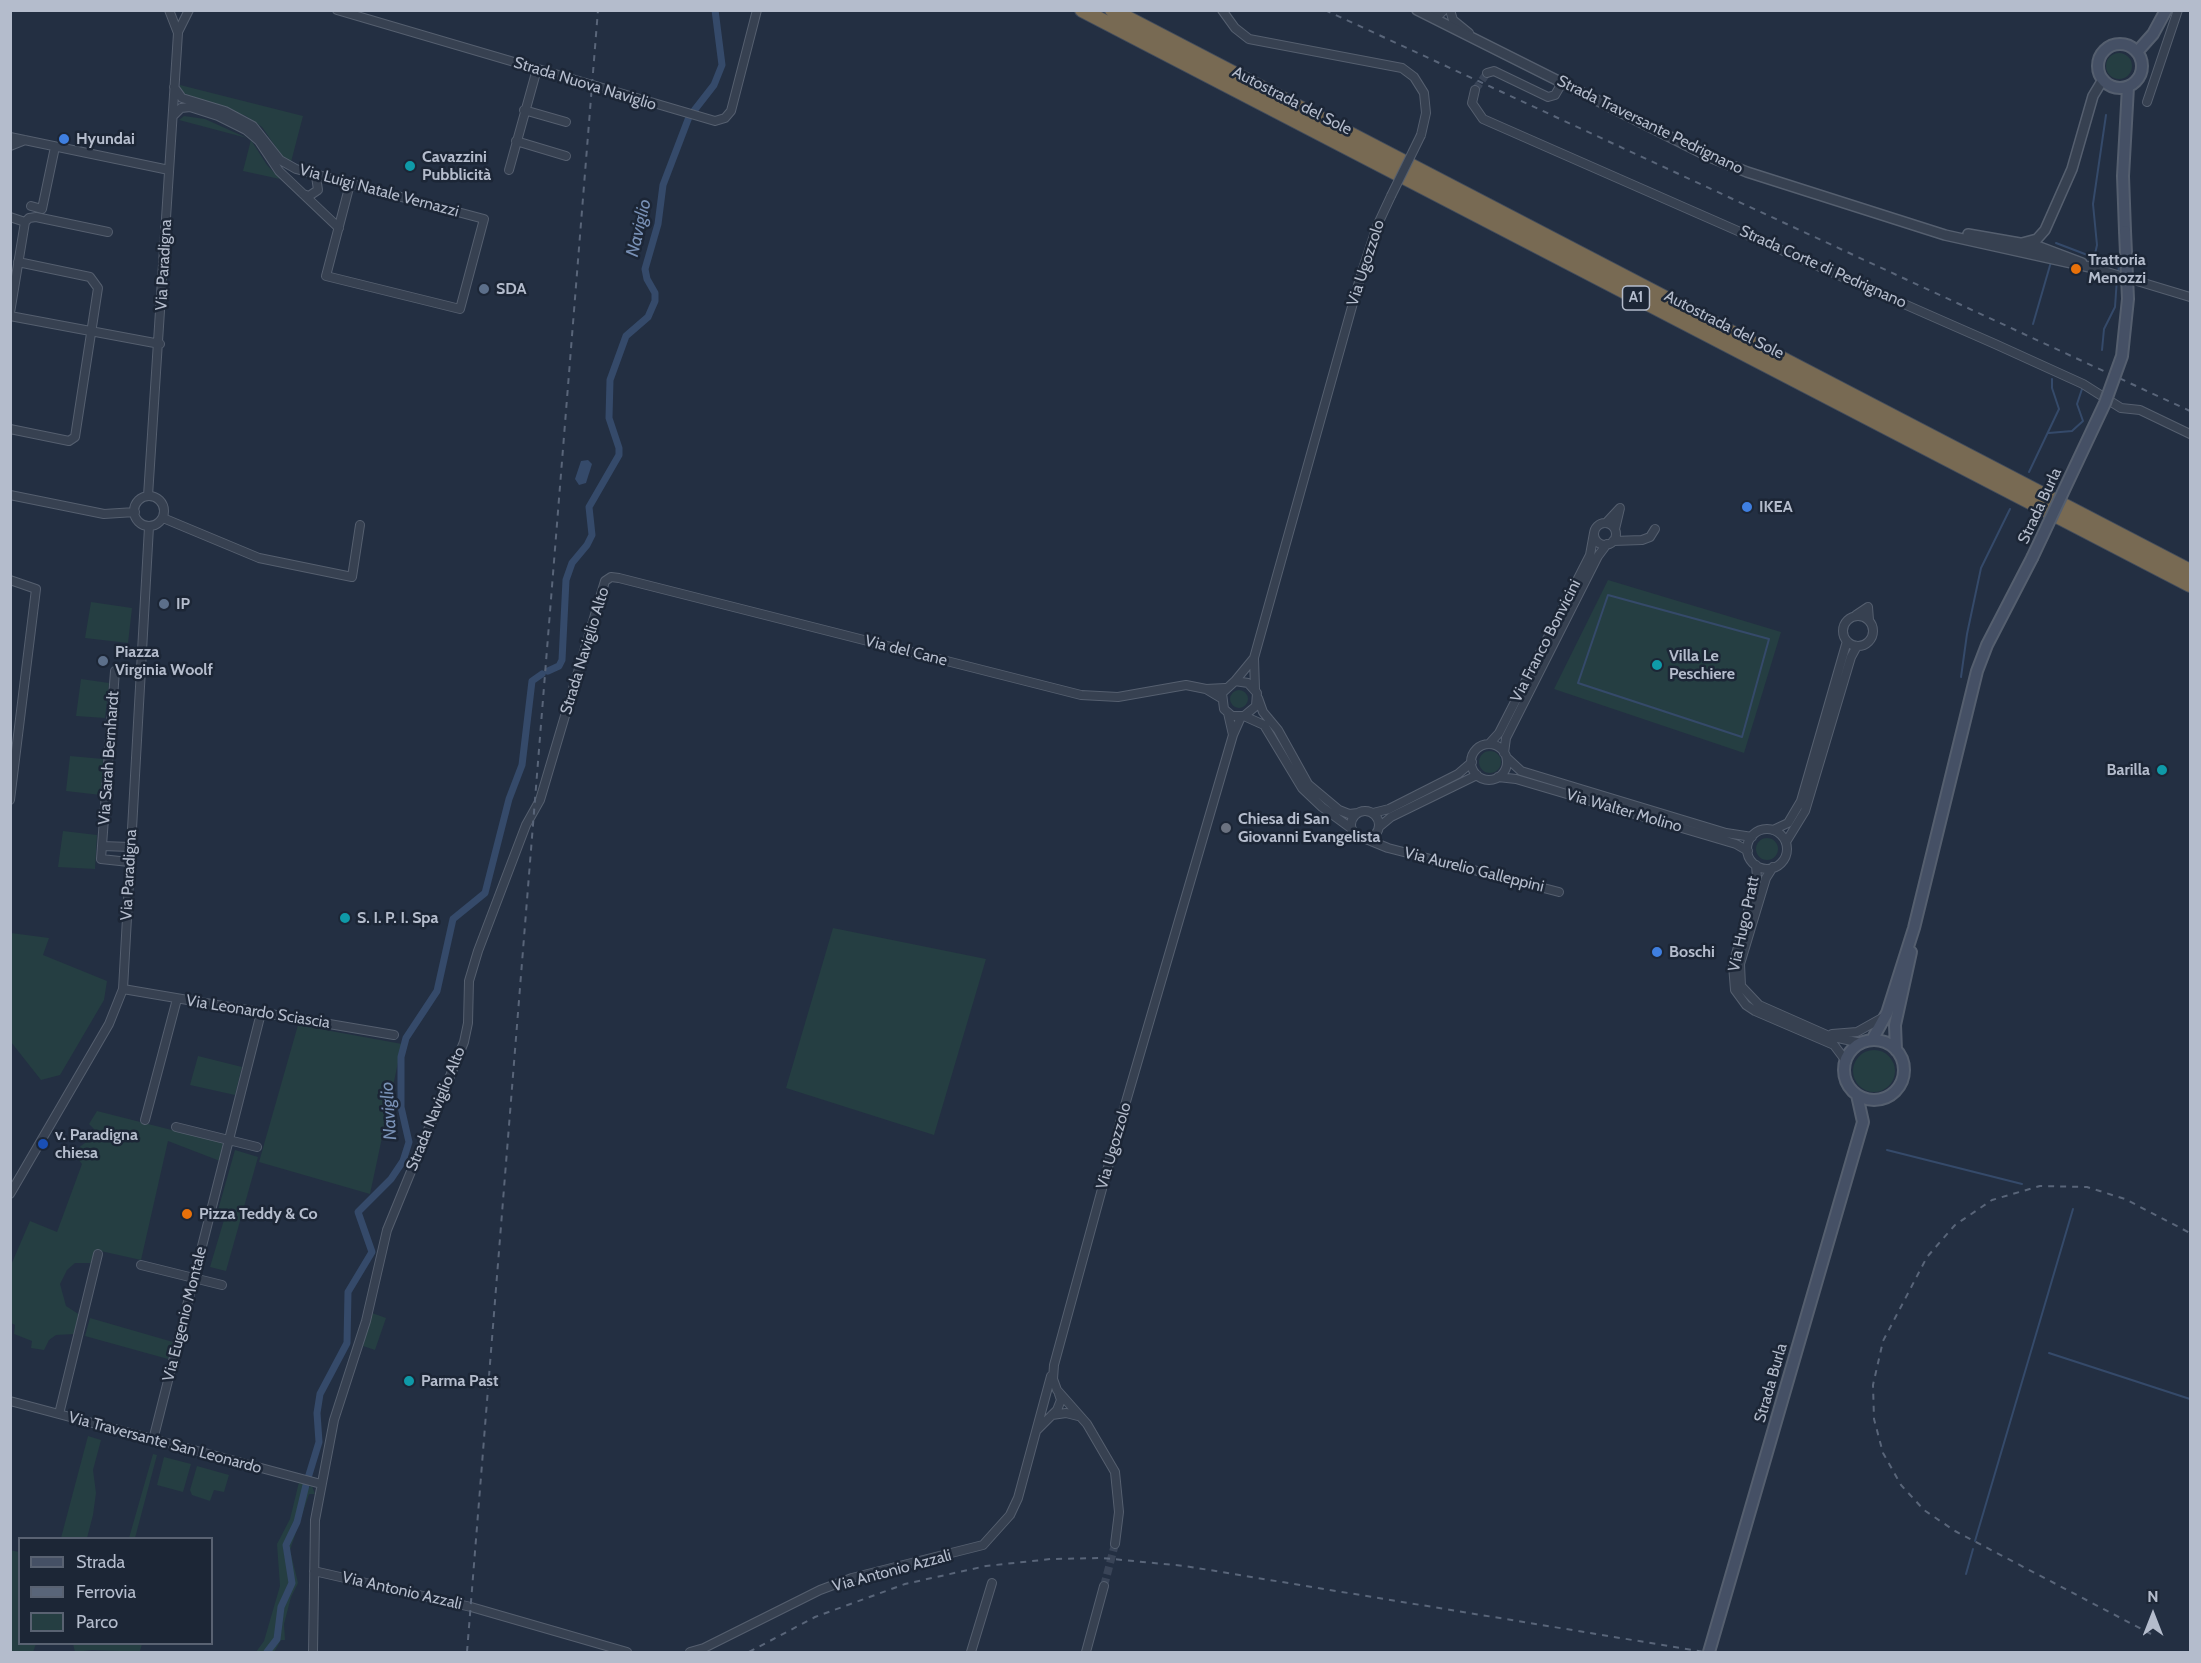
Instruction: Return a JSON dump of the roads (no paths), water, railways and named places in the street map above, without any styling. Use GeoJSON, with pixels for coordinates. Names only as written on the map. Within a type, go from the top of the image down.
{"type":"FeatureCollection","features":[{"type":"Feature","properties":{"kind":"highway","name":"Autostrada del Sole"},"geometry":{"type":"LineString","coordinates":[[1082,10],[2190,585]]}},
{"type":"Feature","properties":{"kind":"highway","name":"Autostrada del Sole"},"geometry":{"type":"LineString","coordinates":[[1112,10],[2190,571]]}},
{"type":"Feature","properties":{"kind":"main road"},"geometry":{"type":"LineString","coordinates":[[2128,87],[2114,88],[2102,81],[2097,67],[2104,50],[2118,44],[2129,45],[2138,52],[2153,34],[2166,10]]}},
{"type":"Feature","properties":{"kind":"main road","name":"Strada Burla"},"geometry":{"type":"LineString","coordinates":[[1863,1122],[1857,1095],[1846,1080],[1846,1061],[1849,1054],[1866,1042],[1887,1013],[1914,928],[1977,670],[1987,645],[2032,558],[2106,403],[2122,356],[2128,300],[2123,176],[2128,87],[2137,81],[2142,72],[2142,62],[2138,52]]}},
{"type":"Feature","properties":{"kind":"main road","name":"Strada Burla"},"geometry":{"type":"LineString","coordinates":[[1709,1650],[1863,1122],[1879,1100],[1896,1091],[1904,1076],[1903,1060],[1896,1050],[1895,1025],[1910,963],[1914,928]]}},
{"type":"Feature","properties":{"kind":"main road"},"geometry":{"type":"LineString","coordinates":[[1866,1042],[1881,1041],[1896,1050]]}},
{"type":"Feature","properties":{"kind":"main road"},"geometry":{"type":"LineString","coordinates":[[1857,1095],[1879,1100]]}},
{"type":"Feature","properties":{"kind":"street"},"geometry":{"type":"LineString","coordinates":[[178,33],[183,18],[189,10]]}},
{"type":"Feature","properties":{"kind":"street","name":"Strada Nuova Naviglio"},"geometry":{"type":"LineString","coordinates":[[337,10],[715,121],[724,118],[731,111],[757,10]]}},
{"type":"Feature","properties":{"kind":"street","name":"Via Ugozzolo"},"geometry":{"type":"LineString","coordinates":[[1062,1399],[1053,1381],[1054,1367],[1084,1251],[1233,735],[1242,717],[1254,710],[1256,694],[1254,658],[1360,278],[1377,226],[1421,135],[1426,113],[1424,93],[1414,77],[1402,68],[1249,39],[1235,28],[1222,10]]}},
{"type":"Feature","properties":{"kind":"street","name":"Strada Traversante Pedrignano"},"geometry":{"type":"LineString","coordinates":[[1417,10],[1435,15],[1484,44],[1747,172],[1927,228],[2094,268],[2190,297]]}},
{"type":"Feature","properties":{"kind":"street"},"geometry":{"type":"LineString","coordinates":[[1435,15],[1444,10]]}},
{"type":"Feature","properties":{"kind":"street"},"geometry":{"type":"LineString","coordinates":[[1449,10],[1453,20],[1484,44]]}},
{"type":"Feature","properties":{"kind":"street"},"geometry":{"type":"LineString","coordinates":[[2147,102],[2178,10]]}},
{"type":"Feature","properties":{"kind":"street"},"geometry":{"type":"LineString","coordinates":[[169,13],[183,18]]}},
{"type":"Feature","properties":{"kind":"street"},"geometry":{"type":"LineString","coordinates":[[169,13],[178,33]]}},
{"type":"Feature","properties":{"kind":"street","name":"Via Paradigna"},"geometry":{"type":"LineString","coordinates":[[148,496],[160,344],[178,33]]}},
{"type":"Feature","properties":{"kind":"street"},"geometry":{"type":"LineString","coordinates":[[509,170],[537,69]]}},
{"type":"Feature","properties":{"kind":"street"},"geometry":{"type":"LineString","coordinates":[[1487,73],[1494,71],[1548,97],[1555,95],[1562,82]]}},
{"type":"Feature","properties":{"kind":"street"},"geometry":{"type":"LineString","coordinates":[[2044,257],[2037,243],[2043,240],[2045,230],[2072,169],[2093,96],[2102,81]]}},
{"type":"Feature","properties":{"kind":"street","name":"Via Luigi Natale Vernazzi"},"geometry":{"type":"LineString","coordinates":[[174,87],[181,97],[225,111],[247,122],[262,134],[280,160],[316,176],[484,219],[460,309],[326,276],[339,228]]}},
{"type":"Feature","properties":{"kind":"street","name":"Strada Corte di Pedrignano"},"geometry":{"type":"LineString","coordinates":[[1475,90],[1472,103],[1483,119],[2005,348],[2084,384],[2121,408],[2140,410],[2190,434]]}},
{"type":"Feature","properties":{"kind":"street"},"geometry":{"type":"LineString","coordinates":[[172,120],[181,108],[190,107],[240,126],[256,138],[279,171],[339,228],[350,184]]}},
{"type":"Feature","properties":{"kind":"street"},"geometry":{"type":"LineString","coordinates":[[524,110],[566,122]]}},
{"type":"Feature","properties":{"kind":"street"},"geometry":{"type":"LineString","coordinates":[[10,137],[169,170]]}},
{"type":"Feature","properties":{"kind":"street"},"geometry":{"type":"LineString","coordinates":[[10,146],[26,141]]}},
{"type":"Feature","properties":{"kind":"street"},"geometry":{"type":"LineString","coordinates":[[516,141],[566,156]]}},
{"type":"Feature","properties":{"kind":"street"},"geometry":{"type":"LineString","coordinates":[[31,206],[42,208],[55,147]]}},
{"type":"Feature","properties":{"kind":"street"},"geometry":{"type":"LineString","coordinates":[[303,194],[309,196],[318,190],[316,176]]}},
{"type":"Feature","properties":{"kind":"street"},"geometry":{"type":"LineString","coordinates":[[108,232],[36,217],[29,218],[25,222],[10,314],[160,344]]}},
{"type":"Feature","properties":{"kind":"street"},"geometry":{"type":"LineString","coordinates":[[10,218],[25,222]]}},
{"type":"Feature","properties":{"kind":"street","name":"Strada Traversante Pedrignano"},"geometry":{"type":"LineString","coordinates":[[1927,228],[2022,243],[2037,243],[2094,268]]}},
{"type":"Feature","properties":{"kind":"street"},"geometry":{"type":"LineString","coordinates":[[2045,230],[2047,243],[2054,252]]}},
{"type":"Feature","properties":{"kind":"street","name":"Strada Traversante Pedrignano"},"geometry":{"type":"LineString","coordinates":[[1975,241],[2000,242],[2027,248],[2037,243]]}},
{"type":"Feature","properties":{"kind":"street"},"geometry":{"type":"LineString","coordinates":[[10,429],[69,441],[75,437],[92,330],[96,282],[90,278],[18,262]]}},
{"type":"Feature","properties":{"kind":"street"},"geometry":{"type":"LineString","coordinates":[[10,495],[104,513],[135,512]]}},
{"type":"Feature","properties":{"kind":"street"},"geometry":{"type":"LineString","coordinates":[[148,496],[158,499],[163,504],[163,518],[159,524],[149,527],[138,520],[135,512],[137,503],[148,496]]}},
{"type":"Feature","properties":{"kind":"street"},"geometry":{"type":"LineString","coordinates":[[1615,531],[1620,508],[1606,523],[1599,524],[1593,533],[1598,542],[1647,539],[1655,529]]}},
{"type":"Feature","properties":{"kind":"street"},"geometry":{"type":"LineString","coordinates":[[163,518],[259,558],[352,577],[360,525]]}},
{"type":"Feature","properties":{"kind":"street"},"geometry":{"type":"LineString","coordinates":[[1606,523],[1627,539]]}},
{"type":"Feature","properties":{"kind":"street","name":"Via Paradigna"},"geometry":{"type":"LineString","coordinates":[[10,1194],[109,1024],[123,989],[149,527]]}},
{"type":"Feature","properties":{"kind":"street","name":"Via Franco Bonvicini"},"geometry":{"type":"LineString","coordinates":[[1506,755],[1506,738],[1593,566],[1610,543],[1615,531]]}},
{"type":"Feature","properties":{"kind":"street","name":"Via Franco Bonvicini"},"geometry":{"type":"LineString","coordinates":[[1489,744],[1499,733],[1590,555],[1593,533]]}},
{"type":"Feature","properties":{"kind":"street","name":"Via del Cane"},"geometry":{"type":"LineString","coordinates":[[608,579],[619,579],[1082,695],[1118,697],[1186,685],[1206,689],[1225,688]]}},
{"type":"Feature","properties":{"kind":"street","name":"Strada Naviglio Alto"},"geometry":{"type":"LineString","coordinates":[[313,1653],[315,1524],[312,1482],[332,1430],[366,1321],[387,1230],[462,1047],[468,1023],[469,981],[478,951],[526,825],[540,800],[602,588],[608,579]]}},
{"type":"Feature","properties":{"kind":"street"},"geometry":{"type":"LineString","coordinates":[[10,580],[36,589],[10,800]]}},
{"type":"Feature","properties":{"kind":"street"},"geometry":{"type":"LineString","coordinates":[[1856,615],[1869,620],[1874,629],[1872,639],[1865,645],[1857,646],[1847,641],[1843,633],[1844,625],[1856,615]]}},
{"type":"Feature","properties":{"kind":"street"},"geometry":{"type":"LineString","coordinates":[[1847,641],[1801,801],[1788,823],[1773,830],[1760,831],[1752,837],[1748,850],[1756,865],[1765,868],[1773,867],[1786,857],[1786,842],[1805,811],[1851,657],[1857,646]]}},
{"type":"Feature","properties":{"kind":"street","name":"Via Ugozzolo"},"geometry":{"type":"LineString","coordinates":[[1225,688],[1235,681],[1254,658]]}},
{"type":"Feature","properties":{"kind":"street","name":"Via Sarah Bernhardt"},"geometry":{"type":"LineString","coordinates":[[115,671],[101,860],[129,862]]}},
{"type":"Feature","properties":{"kind":"street"},"geometry":{"type":"LineString","coordinates":[[1235,681],[1244,681],[1256,694],[1263,712],[1278,730],[1310,786],[1341,811],[1373,813],[1378,819],[1379,828]]}},
{"type":"Feature","properties":{"kind":"street"},"geometry":{"type":"LineString","coordinates":[[1221,699],[1225,688]]}},
{"type":"Feature","properties":{"kind":"street","name":"Via del Cane"},"geometry":{"type":"LineString","coordinates":[[1206,689],[1221,699]]}},
{"type":"Feature","properties":{"kind":"street","name":"Via Ugozzolo"},"geometry":{"type":"LineString","coordinates":[[1221,699],[1228,713],[1233,735]]}},
{"type":"Feature","properties":{"kind":"street"},"geometry":{"type":"LineString","coordinates":[[1228,713],[1257,720],[1267,729],[1307,795],[1358,836],[1366,838],[1374,836],[1391,817],[1477,775],[1472,762]]}},
{"type":"Feature","properties":{"kind":"street"},"geometry":{"type":"LineString","coordinates":[[1373,813],[1389,809],[1458,774],[1472,762],[1475,752],[1489,744]]}},
{"type":"Feature","properties":{"kind":"street","name":"Via Walter Molino"},"geometry":{"type":"LineString","coordinates":[[1489,744],[1498,747],[1521,771],[1732,835],[1752,837]]}},
{"type":"Feature","properties":{"kind":"street"},"geometry":{"type":"LineString","coordinates":[[1498,777],[1505,771],[1506,755]]}},
{"type":"Feature","properties":{"kind":"street","name":"Via Walter Molino"},"geometry":{"type":"LineString","coordinates":[[1477,775],[1487,780],[1498,777],[1516,779],[1724,840],[1748,850]]}},
{"type":"Feature","properties":{"kind":"street"},"geometry":{"type":"LineString","coordinates":[[1352,829],[1352,822],[1358,813]]}},
{"type":"Feature","properties":{"kind":"street","name":"Via Aurelio Galleppini"},"geometry":{"type":"LineString","coordinates":[[1379,828],[1381,841],[1388,848]]}},
{"type":"Feature","properties":{"kind":"street"},"geometry":{"type":"LineString","coordinates":[[1773,830],[1786,842]]}},
{"type":"Feature","properties":{"kind":"street","name":"Via Aurelio Galleppini"},"geometry":{"type":"LineString","coordinates":[[1366,838],[1388,848],[1559,892]]}},
{"type":"Feature","properties":{"kind":"street","name":"Via Sarah Bernhardt"},"geometry":{"type":"LineString","coordinates":[[102,846],[130,847]]}},
{"type":"Feature","properties":{"kind":"street","name":"Via Hugo Pratt"},"geometry":{"type":"LineString","coordinates":[[1756,865],[1757,878],[1733,964],[1735,990],[1746,1005],[1755,1011],[1834,1045],[1846,1061]]}},
{"type":"Feature","properties":{"kind":"street","name":"Via Hugo Pratt"},"geometry":{"type":"LineString","coordinates":[[1773,867],[1766,878],[1740,964],[1741,986],[1759,1005],[1844,1041],[1866,1042]]}},
{"type":"Feature","properties":{"kind":"street","name":"Via Leonardo Sciascia"},"geometry":{"type":"LineString","coordinates":[[123,989],[394,1035]]}},
{"type":"Feature","properties":{"kind":"street"},"geometry":{"type":"LineString","coordinates":[[145,1120],[177,999]]}},
{"type":"Feature","properties":{"kind":"street","name":"Via Eugenio Montale"},"geometry":{"type":"LineString","coordinates":[[153,1440],[261,1013]]}},
{"type":"Feature","properties":{"kind":"street"},"geometry":{"type":"LineString","coordinates":[[1815,1030],[1845,1035],[1872,1026],[1887,1013]]}},
{"type":"Feature","properties":{"kind":"street"},"geometry":{"type":"LineString","coordinates":[[176,1127],[257,1147]]}},
{"type":"Feature","properties":{"kind":"street"},"geometry":{"type":"LineString","coordinates":[[59,1414],[98,1254]]}},
{"type":"Feature","properties":{"kind":"street"},"geometry":{"type":"LineString","coordinates":[[141,1265],[222,1285]]}},
{"type":"Feature","properties":{"kind":"street","name":"Via Antonio Azzali"},"geometry":{"type":"LineString","coordinates":[[690,1653],[831,1586],[983,1545],[1010,1515],[1054,1367]]}},
{"type":"Feature","properties":{"kind":"street"},"geometry":{"type":"LineString","coordinates":[[1040,1414],[1048,1403],[1062,1399]]}},
{"type":"Feature","properties":{"kind":"street"},"geometry":{"type":"LineString","coordinates":[[1035,1434],[1042,1423],[1057,1410],[1062,1399]]}},
{"type":"Feature","properties":{"kind":"street"},"geometry":{"type":"LineString","coordinates":[[1062,1399],[1082,1418],[1115,1472],[1119,1512],[1115,1544]]}},
{"type":"Feature","properties":{"kind":"street","name":"Via Traversante San Leonardo"},"geometry":{"type":"LineString","coordinates":[[10,1401],[312,1482]]}},
{"type":"Feature","properties":{"kind":"street"},"geometry":{"type":"LineString","coordinates":[[1051,1416],[1066,1413],[1082,1418]]}},
{"type":"Feature","properties":{"kind":"street","name":"Via Antonio Azzali"},"geometry":{"type":"LineString","coordinates":[[314,1571],[471,1607],[627,1653]]}},
{"type":"Feature","properties":{"kind":"street"},"geometry":{"type":"LineString","coordinates":[[971,1653],[992,1583]]}},
{"type":"Feature","properties":{"kind":"street"},"geometry":{"type":"LineString","coordinates":[[1086,1653],[1104,1587]]}},
{"type":"Feature","properties":{"kind":"water"},"geometry":{"type":"Polygon","coordinates":[[[588,460],[592,464],[586,483],[579,485],[575,479],[581,461],[588,460]]]}},
{"type":"Feature","properties":{"kind":"waterway","name":"Naviglio"},"geometry":{"type":"LineString","coordinates":[[693,112],[714,85],[722,65],[715,10]]}},
{"type":"Feature","properties":{"kind":"waterway"},"geometry":{"type":"LineString","coordinates":[[2093,263],[2097,245],[2093,204],[2106,115]]}},
{"type":"Feature","properties":{"kind":"waterway","name":"Naviglio"},"geometry":{"type":"LineString","coordinates":[[548,671],[559,666],[562,660],[566,580],[572,563],[592,535],[589,507],[619,455],[619,448],[609,418],[610,380],[626,336],[648,317],[655,301],[655,293],[647,279],[645,269],[658,224],[663,185],[689,117]]}},
{"type":"Feature","properties":{"kind":"waterway"},"geometry":{"type":"LineString","coordinates":[[2056,243],[2119,267],[2118,272]]}},
{"type":"Feature","properties":{"kind":"waterway"},"geometry":{"type":"LineString","coordinates":[[2033,324],[2051,262]]}},
{"type":"Feature","properties":{"kind":"waterway"},"geometry":{"type":"LineString","coordinates":[[2102,350],[2104,329],[2115,307],[2117,278]]}},
{"type":"Feature","properties":{"kind":"waterway"},"geometry":{"type":"LineString","coordinates":[[2029,472],[2059,409],[2052,388],[2052,379]]}},
{"type":"Feature","properties":{"kind":"waterway"},"geometry":{"type":"LineString","coordinates":[[2049,433],[2072,431],[2083,421],[2077,404],[2082,389]]}},
{"type":"Feature","properties":{"kind":"waterway"},"geometry":{"type":"LineString","coordinates":[[1961,677],[1967,634],[1981,568],[2010,509]]}},
{"type":"Feature","properties":{"kind":"waterway"},"geometry":{"type":"LineString","coordinates":[[1608,595],[1769,639],[1742,737],[1578,683],[1608,595]]}},
{"type":"Feature","properties":{"kind":"waterway","name":"Naviglio"},"geometry":{"type":"LineString","coordinates":[[308,1478],[319,1442],[317,1413],[320,1394],[347,1343],[348,1292],[372,1252],[358,1212],[391,1179],[403,1161],[409,1142],[401,1107],[401,1057],[406,1038],[437,991],[453,919],[485,893],[509,799],[522,765],[532,681],[542,674]]}},
{"type":"Feature","properties":{"kind":"waterway"},"geometry":{"type":"LineString","coordinates":[[1887,1150],[2022,1184]]}},
{"type":"Feature","properties":{"kind":"waterway"},"geometry":{"type":"LineString","coordinates":[[1975,1541],[2073,1209]]}},
{"type":"Feature","properties":{"kind":"waterway"},"geometry":{"type":"LineString","coordinates":[[2049,1353],[2190,1399]]}},
{"type":"Feature","properties":{"kind":"waterway","name":"Naviglio"},"geometry":{"type":"LineString","coordinates":[[267,1652],[277,1639],[281,1607],[292,1583],[286,1545],[297,1522],[306,1485]]}},
{"type":"Feature","properties":{"kind":"waterway"},"geometry":{"type":"LineString","coordinates":[[1966,1574],[1973,1549]]}},
{"type":"Feature","properties":{"kind":"tunnel"},"geometry":{"type":"LineString","coordinates":[[1475,90],[1487,73]]}},
{"type":"Feature","properties":{"kind":"tunnel"},"geometry":{"type":"LineString","coordinates":[[1104,1586],[1115,1544]]}},
{"type":"Feature","properties":{"kind":"railway"},"geometry":{"type":"LineString","coordinates":[[467,1652],[598,10]]}},
{"type":"Feature","properties":{"kind":"railway"},"geometry":{"type":"LineString","coordinates":[[1325,10],[2190,411]]}},
{"type":"Feature","properties":{"kind":"railway"},"geometry":{"type":"LineString","coordinates":[[2151,1634],[1955,1531],[1924,1510],[1901,1485],[1883,1453],[1874,1419],[1873,1385],[1883,1341],[1927,1257],[1955,1225],[1992,1200],[2040,1186],[2087,1187],[2125,1199],[2190,1233]]}},
{"type":"Feature","properties":{"kind":"railway"},"geometry":{"type":"LineString","coordinates":[[749,1652],[815,1617],[905,1584],[986,1566],[1051,1559],[1102,1558],[1185,1566],[1705,1652]]}},
{"type":"Feature","properties":{"kind":"place","name":"Hyundai"},"geometry":{"type":"Point","coordinates":[64,139]}},
{"type":"Feature","properties":{"kind":"place","name":"Cavazzini Pubblicità"},"geometry":{"type":"Point","coordinates":[410,166]}},
{"type":"Feature","properties":{"kind":"place","name":"Trattoria Menozzi"},"geometry":{"type":"Point","coordinates":[2076,269]}},
{"type":"Feature","properties":{"kind":"place","name":"SDA"},"geometry":{"type":"Point","coordinates":[484,289]}},
{"type":"Feature","properties":{"kind":"place","name":"IKEA"},"geometry":{"type":"Point","coordinates":[1747,507]}},
{"type":"Feature","properties":{"kind":"place","name":"IP"},"geometry":{"type":"Point","coordinates":[164,604]}},
{"type":"Feature","properties":{"kind":"place","name":"Piazza Virginia Woolf"},"geometry":{"type":"Point","coordinates":[103,661]}},
{"type":"Feature","properties":{"kind":"place","name":"Villa Le Peschiere"},"geometry":{"type":"Point","coordinates":[1657,665]}},
{"type":"Feature","properties":{"kind":"place","name":"Barilla"},"geometry":{"type":"Point","coordinates":[2162,770]}},
{"type":"Feature","properties":{"kind":"place","name":"Chiesa di San Giovanni Evangelista"},"geometry":{"type":"Point","coordinates":[1226,828]}},
{"type":"Feature","properties":{"kind":"place","name":"S. I. P. I. Spa"},"geometry":{"type":"Point","coordinates":[345,918]}},
{"type":"Feature","properties":{"kind":"place","name":"Boschi"},"geometry":{"type":"Point","coordinates":[1657,952]}},
{"type":"Feature","properties":{"kind":"place","name":"v. Paradigna chiesa"},"geometry":{"type":"Point","coordinates":[43,1144]}},
{"type":"Feature","properties":{"kind":"place","name":"Pizza Teddy & Co"},"geometry":{"type":"Point","coordinates":[187,1214]}},
{"type":"Feature","properties":{"kind":"place","name":"Parma Past"},"geometry":{"type":"Point","coordinates":[409,1381]}}]}
